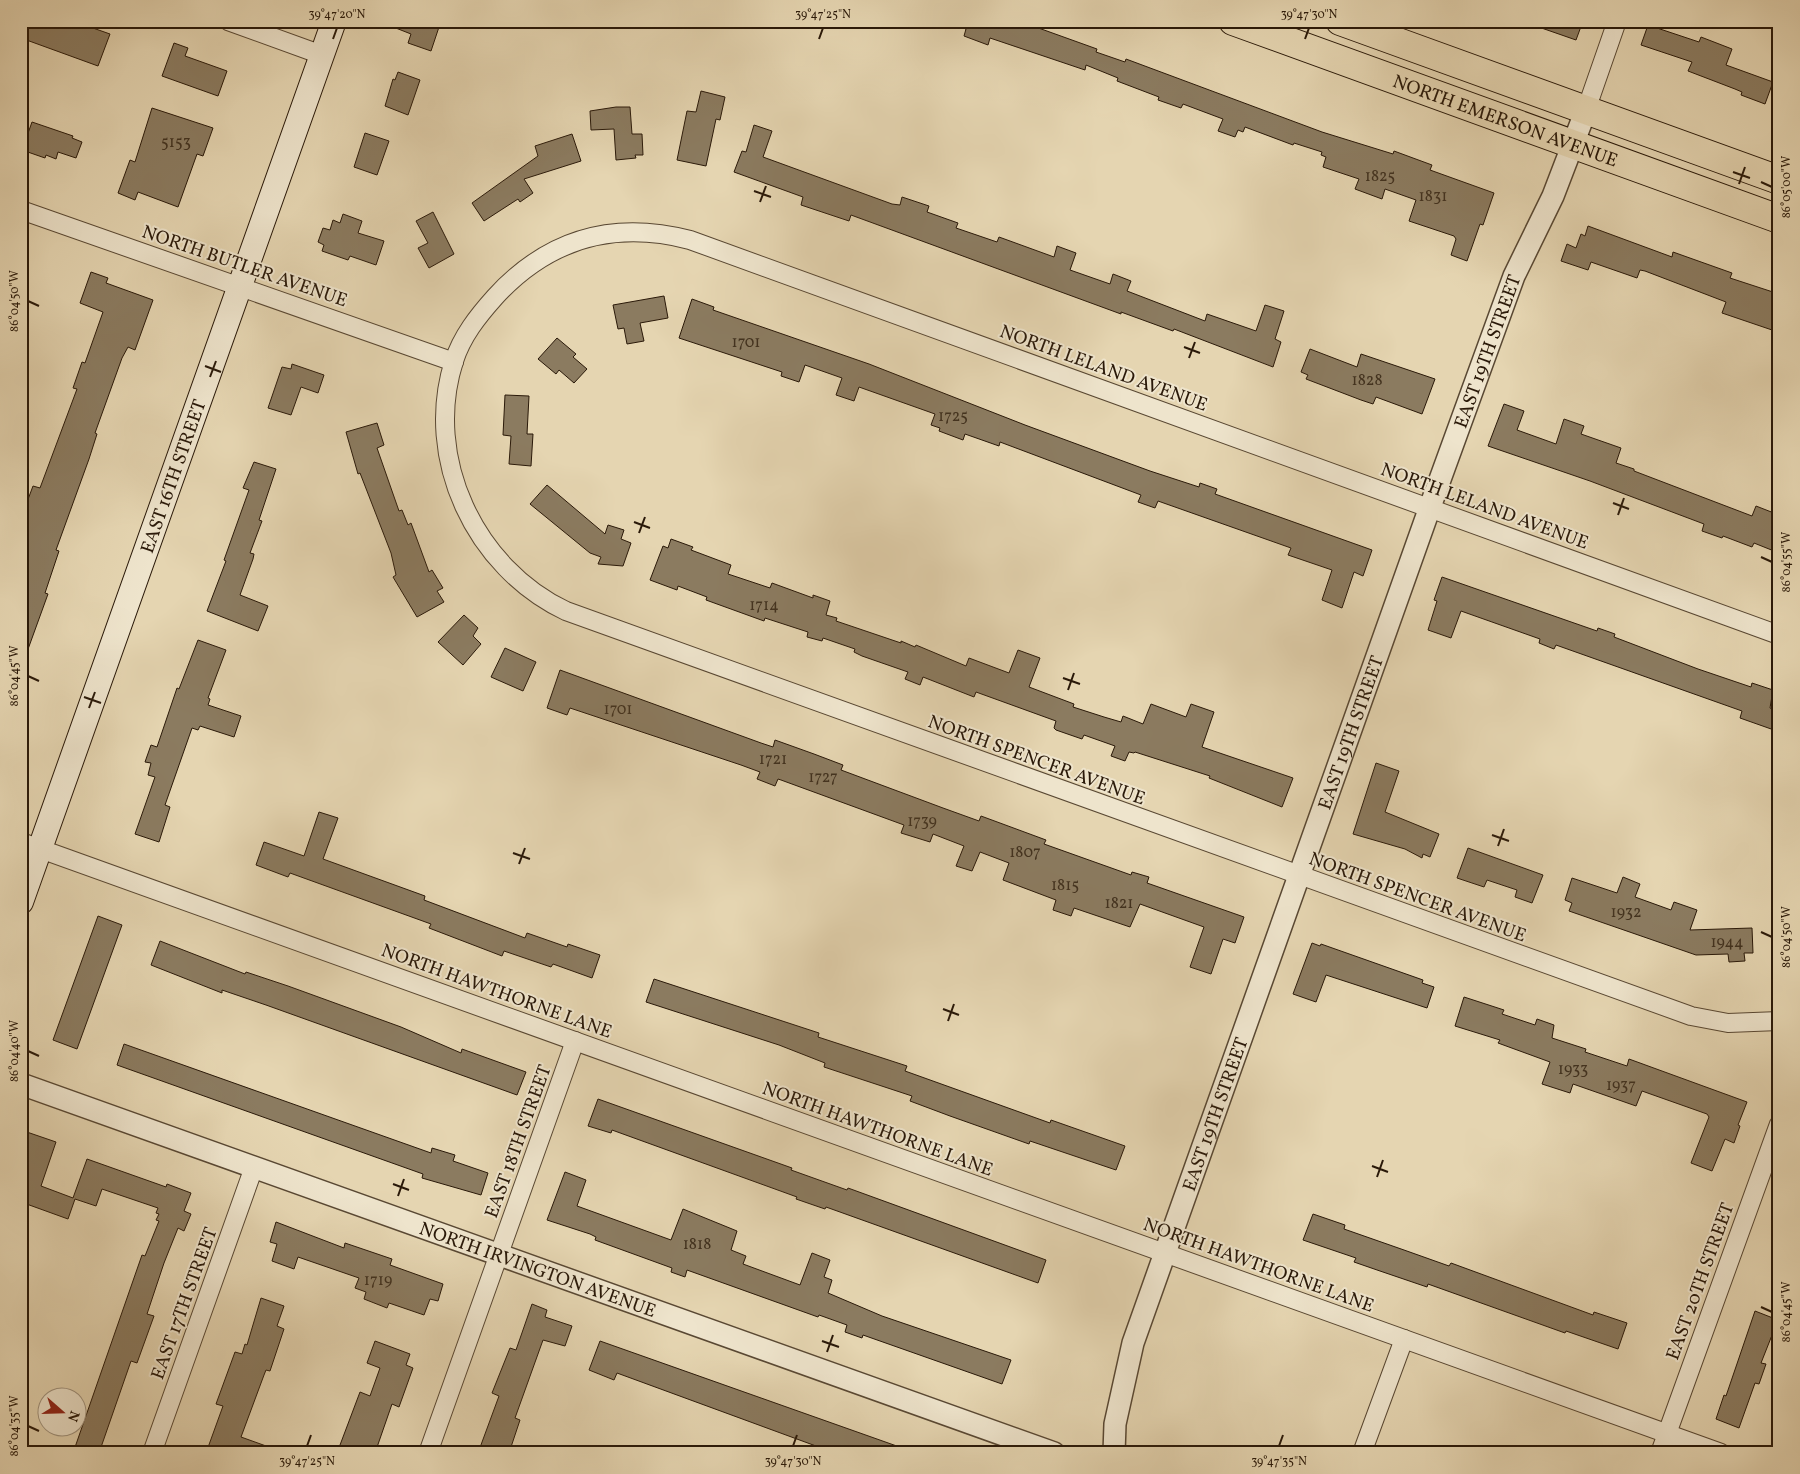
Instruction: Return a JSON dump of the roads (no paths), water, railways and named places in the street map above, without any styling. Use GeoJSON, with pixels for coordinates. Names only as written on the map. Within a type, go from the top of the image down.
{"type":"FeatureCollection","features":[{"type":"Feature","properties":{"kind":"main road","name":"EAST 16TH STREET"},"geometry":{"type":"LineString","coordinates":[[21,902],[31,845],[240,286],[334,21]]}},
{"type":"Feature","properties":{"kind":"main road","name":"NORTH EMERSON AVENUE"},"geometry":{"type":"LineString","coordinates":[[1233,21],[1779,219]]}},
{"type":"Feature","properties":{"kind":"main road","name":"NORTH EMERSON AVENUE"},"geometry":{"type":"LineString","coordinates":[[1340,21],[1779,180]]}},
{"type":"Feature","properties":{"kind":"street"},"geometry":{"type":"LineString","coordinates":[[228,21],[322,55]]}},
{"type":"Feature","properties":{"kind":"street","name":"EAST 19TH STREET"},"geometry":{"type":"LineString","coordinates":[[1114,1453],[1115,1424],[1129,1359],[1165,1253],[1514,276],[1551,202],[1618,21]]}},
{"type":"Feature","properties":{"kind":"street","name":"NORTH BUTLER AVENUE"},"geometry":{"type":"LineString","coordinates":[[21,210],[454,362]]}},
{"type":"Feature","properties":{"kind":"street","name":"NORTH LELAND AVENUE"},"geometry":{"type":"LineString","coordinates":[[454,362],[470,328],[483,310],[505,286],[532,262],[573,242],[600,235],[636,231],[664,234],[690,240],[1779,635]]}},
{"type":"Feature","properties":{"kind":"street","name":"NORTH SPENCER AVENUE"},"geometry":{"type":"LineString","coordinates":[[454,362],[447,398],[446,426],[450,462],[457,489],[468,515],[492,554],[519,581],[549,602],[585,618],[1691,1016],[1737,1024],[1779,1020]]}},
{"type":"Feature","properties":{"kind":"street","name":"NORTH HAWTHORNE LANE"},"geometry":{"type":"LineString","coordinates":[[31,845],[1720,1453]]}},
{"type":"Feature","properties":{"kind":"street","name":"EAST 18TH STREET"},"geometry":{"type":"LineString","coordinates":[[428,1453],[575,1042]]}},
{"type":"Feature","properties":{"kind":"street","name":"NORTH IRVINGTON AVENUE"},"geometry":{"type":"LineString","coordinates":[[21,1084],[1054,1453]]}},
{"type":"Feature","properties":{"kind":"street","name":"EAST 20TH STREET"},"geometry":{"type":"LineString","coordinates":[[1660,1453],[1779,1124]]}},
{"type":"Feature","properties":{"kind":"street","name":"EAST 17TH STREET"},"geometry":{"type":"LineString","coordinates":[[152,1453],[254,1167]]}},
{"type":"Feature","properties":{"kind":"street"},"geometry":{"type":"LineString","coordinates":[[1362,1453],[1404,1339]]}}]}
